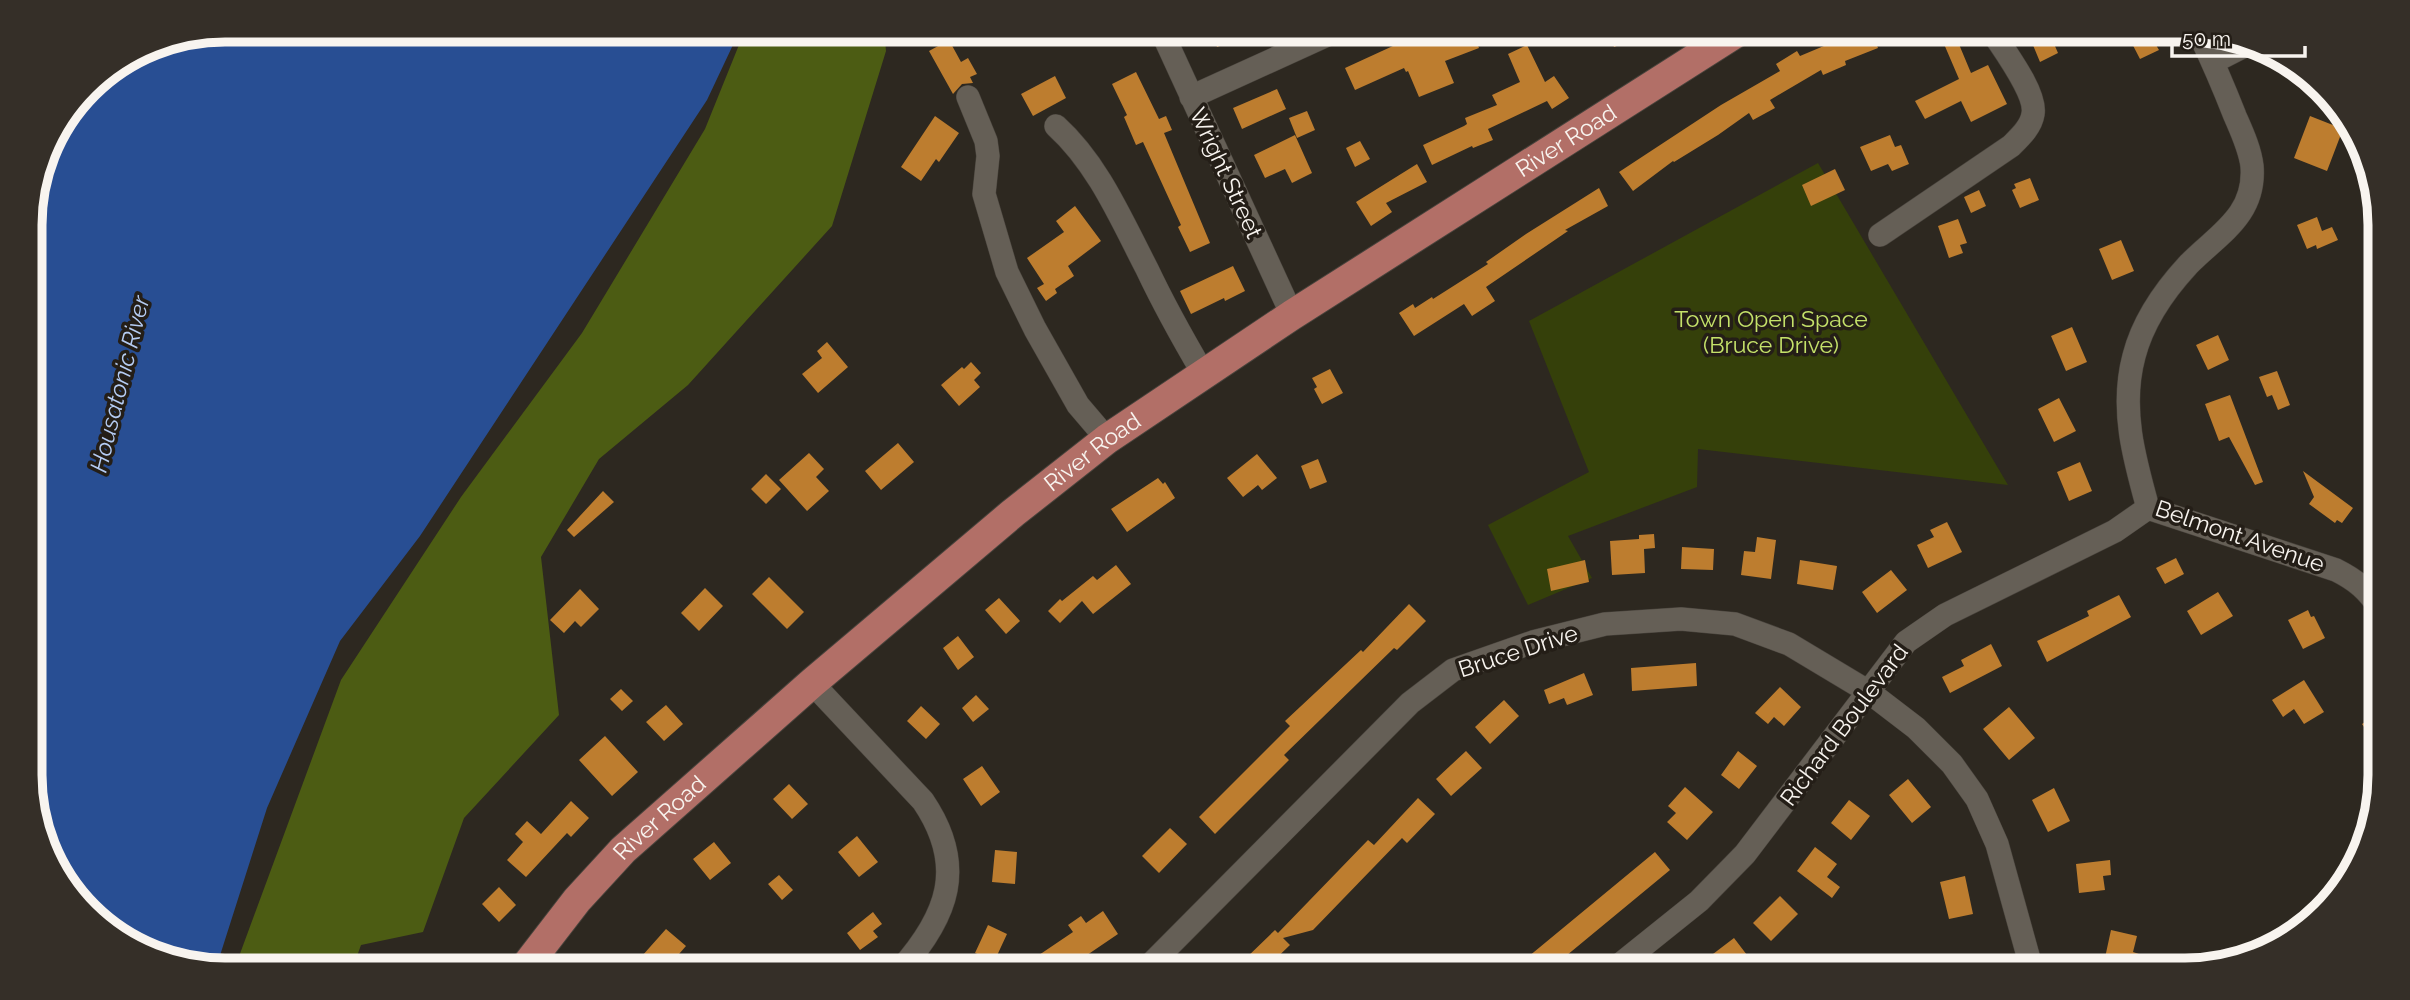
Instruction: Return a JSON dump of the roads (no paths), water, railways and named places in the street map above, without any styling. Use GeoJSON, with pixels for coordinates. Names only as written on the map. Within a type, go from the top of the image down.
{"type":"FeatureCollection","features":[{"type":"Feature","properties":{"kind":"main road","name":"River Road"},"geometry":{"type":"LineString","coordinates":[[532,958],[576,901],[623,850],[812,683],[1013,513],[1107,439],[1292,315],[1721,42]]}},
{"type":"Feature","properties":{"kind":"street","name":"Wright Street"},"geometry":{"type":"LineString","coordinates":[[1166,42],[1292,315]]}},
{"type":"Feature","properties":{"kind":"street"},"geometry":{"type":"LineString","coordinates":[[1191,97],[1312,42]]}},
{"type":"Feature","properties":{"kind":"street"},"geometry":{"type":"LineString","coordinates":[[1880,235],[2011,146],[2023,134],[2033,115],[2032,99],[1998,42]]}},
{"type":"Feature","properties":{"kind":"street","name":"Belmont Avenue"},"geometry":{"type":"LineString","coordinates":[[2204,44],[2248,147],[2252,167],[2249,192],[2244,207],[2235,220],[2190,263],[2152,311],[2133,357],[2128,387],[2131,446],[2148,508],[2336,570],[2354,579],[2368,591]]}},
{"type":"Feature","properties":{"kind":"street"},"geometry":{"type":"LineString","coordinates":[[2213,62],[2236,50]]}},
{"type":"Feature","properties":{"kind":"street"},"geometry":{"type":"LineString","coordinates":[[968,97],[986,141],[988,156],[984,194],[1007,272],[1034,329],[1079,405],[1107,439]]}},
{"type":"Feature","properties":{"kind":"street"},"geometry":{"type":"LineString","coordinates":[[1056,126],[1071,140],[1096,173],[1170,316],[1203,373]]}},
{"type":"Feature","properties":{"kind":"street","name":"Richard Boulevard"},"geometry":{"type":"LineString","coordinates":[[1628,958],[1699,901],[1745,853],[1906,642],[1945,615],[2115,531],[2148,508]]}},
{"type":"Feature","properties":{"kind":"street","name":"Bruce Drive"},"geometry":{"type":"LineString","coordinates":[[1158,958],[1410,703],[1453,670],[1533,642],[1605,624],[1681,619],[1735,624],[1789,644],[1869,692],[1916,728],[1952,764],[1977,799],[1997,844],[2029,958]]}},
{"type":"Feature","properties":{"kind":"street"},"geometry":{"type":"LineString","coordinates":[[812,683],[923,801],[934,817],[942,838],[947,865],[945,898],[934,924],[910,958]]}},
{"type":"Feature","properties":{"kind":"water","name":"Housatonic River"},"geometry":{"type":"Polygon","coordinates":[[[734,42],[707,100],[420,536],[340,641],[267,808],[219,958],[166,948],[144,939],[104,913],[73,877],[52,834],[42,787],[42,213],[52,166],[73,123],[104,87],[123,73],[155,56],[201,44],[734,42]]]}},
{"type":"Feature","properties":{"kind":"park label","name":"Town Open Space (Bruce Drive)"},"geometry":{"type":"Point","coordinates":[1771,332]}}]}
